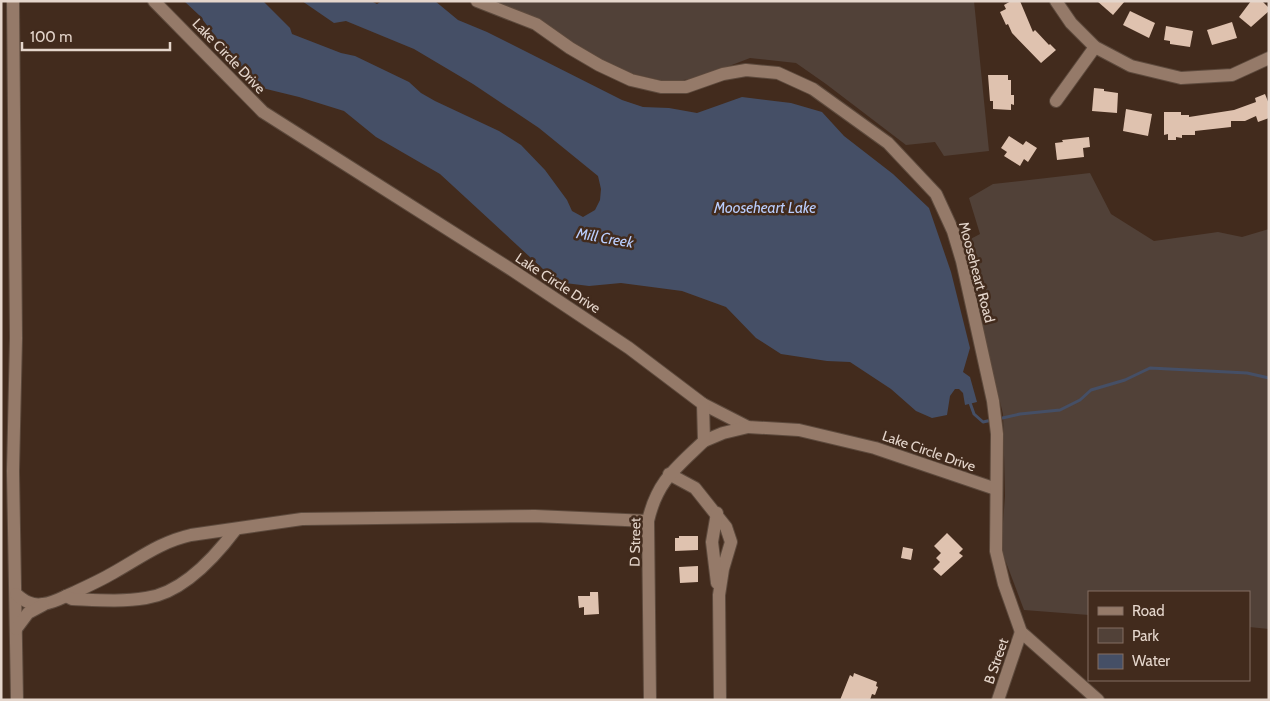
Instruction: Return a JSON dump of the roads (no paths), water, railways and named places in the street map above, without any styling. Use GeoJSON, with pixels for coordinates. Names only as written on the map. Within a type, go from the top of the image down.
{"type":"FeatureCollection","features":[{"type":"Feature","properties":{"kind":"street"},"geometry":{"type":"LineString","coordinates":[[13,1],[16,338],[13,471],[17,700]]}},
{"type":"Feature","properties":{"kind":"street","name":"Lake Circle Drive"},"geometry":{"type":"LineString","coordinates":[[154,1],[263,112],[520,275],[628,348],[703,404],[748,427],[798,430],[875,448],[996,489]]}},
{"type":"Feature","properties":{"kind":"street","name":"Mooseheart Road"},"geometry":{"type":"LineString","coordinates":[[477,1],[536,24],[570,48],[599,65],[631,80],[660,87],[686,86],[723,74],[746,70],[778,73],[813,89],[888,142],[936,194],[953,231],[962,261],[992,401],[997,434],[996,551],[1004,584],[1021,632]]}},
{"type":"Feature","properties":{"kind":"street"},"geometry":{"type":"LineString","coordinates":[[1056,1],[1071,23],[1095,47],[1132,66],[1181,78],[1232,75],[1269,58]]}},
{"type":"Feature","properties":{"kind":"street"},"geometry":{"type":"LineString","coordinates":[[1056,101],[1095,47]]}},
{"type":"Feature","properties":{"kind":"street"},"geometry":{"type":"LineString","coordinates":[[703,404],[704,442]]}},
{"type":"Feature","properties":{"kind":"street","name":"D Street"},"geometry":{"type":"LineString","coordinates":[[650,700],[648,520],[652,503],[659,488],[669,474],[704,442],[723,433],[748,427]]}},
{"type":"Feature","properties":{"kind":"street"},"geometry":{"type":"LineString","coordinates":[[669,474],[695,488],[726,527],[731,542],[718,595]]}},
{"type":"Feature","properties":{"kind":"street"},"geometry":{"type":"LineString","coordinates":[[717,514],[712,542],[718,595],[720,700]]}},
{"type":"Feature","properties":{"kind":"street"},"geometry":{"type":"LineString","coordinates":[[16,629],[28,613],[43,604],[66,596],[107,576],[173,539],[191,535],[302,519],[535,516],[648,520]]}},
{"type":"Feature","properties":{"kind":"street"},"geometry":{"type":"LineString","coordinates":[[66,596],[80,599],[127,600],[148,598],[166,591],[198,571],[224,546],[236,529]]}},
{"type":"Feature","properties":{"kind":"street"},"geometry":{"type":"LineString","coordinates":[[16,594],[24,601],[33,604],[43,604]]}},
{"type":"Feature","properties":{"kind":"street"},"geometry":{"type":"LineString","coordinates":[[1021,632],[1098,700]]}},
{"type":"Feature","properties":{"kind":"street","name":"B Street"},"geometry":{"type":"LineString","coordinates":[[998,700],[1021,632]]}},
{"type":"Feature","properties":{"kind":"water","name":"Mooseheart Lake"},"geometry":{"type":"Polygon","coordinates":[[[184,1],[263,1],[290,28],[292,34],[341,53],[355,56],[409,82],[421,93],[435,101],[499,131],[521,145],[545,170],[567,200],[572,211],[583,217],[595,210],[600,200],[601,189],[598,176],[539,128],[473,84],[414,49],[346,21],[334,23],[302,1],[371,1],[377,4],[382,1],[435,1],[458,20],[487,32],[622,100],[643,107],[669,108],[697,113],[742,97],[791,103],[822,112],[844,136],[893,174],[929,208],[951,272],[970,348],[963,372],[970,377],[977,402],[965,405],[963,393],[959,389],[955,389],[950,396],[947,415],[932,418],[916,411],[891,389],[850,362],[827,361],[781,354],[756,338],[726,307],[682,291],[621,283],[589,286],[557,282],[440,174],[376,137],[344,111],[254,86],[199,15],[184,1]]]}},
{"type":"Feature","properties":{"kind":"waterway"},"geometry":{"type":"LineString","coordinates":[[998,419],[1020,414],[1060,410],[1080,400],[1091,390],[1125,380],[1150,368],[1247,373],[1269,378]]}},
{"type":"Feature","properties":{"kind":"waterway"},"geometry":{"type":"LineString","coordinates":[[969,400],[974,414],[983,422],[992,420]]}},
{"type":"Feature","properties":{"kind":"water label","name":"Mill Creek"},"geometry":{"type":"Point","coordinates":[605,238]}}]}
